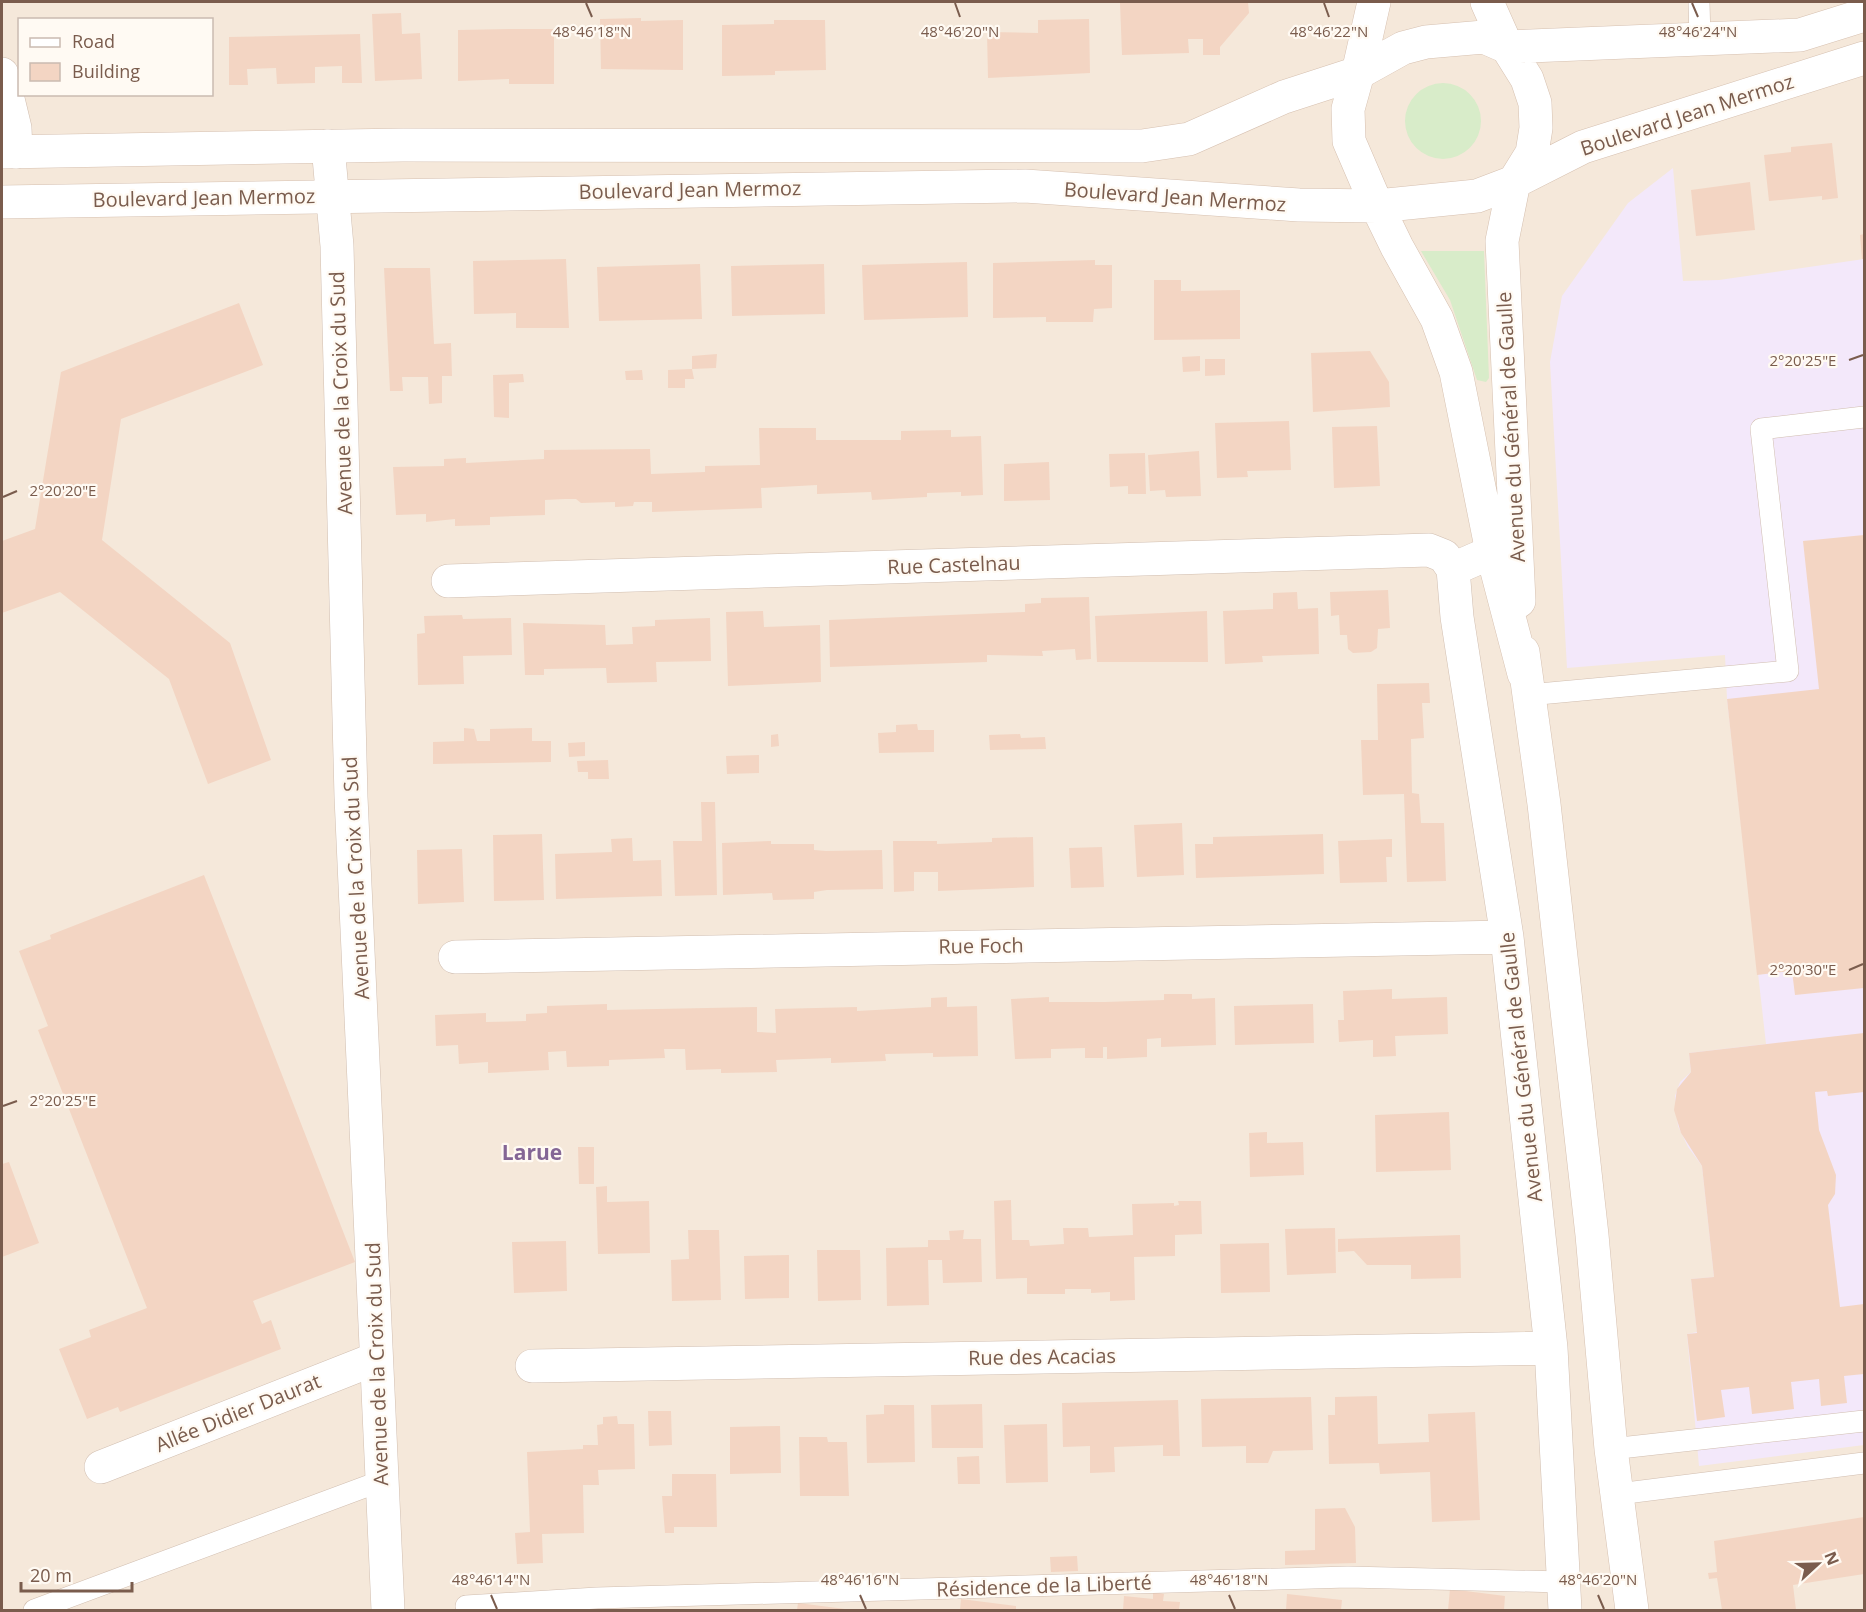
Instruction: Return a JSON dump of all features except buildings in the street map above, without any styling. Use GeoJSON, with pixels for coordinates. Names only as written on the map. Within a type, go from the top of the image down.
{"type":"FeatureCollection","features":[{"type":"Feature","properties":{"kind":"main road"},"geometry":{"type":"LineString","coordinates":[[1374,2],[1348,110],[1349,141],[1377,206]]}},
{"type":"Feature","properties":{"kind":"main road"},"geometry":{"type":"LineString","coordinates":[[1486,2],[1507,47],[1527,79],[1535,103],[1536,128],[1532,153],[1514,182]]}},
{"type":"Feature","properties":{"kind":"main road"},"geometry":{"type":"LineString","coordinates":[[2,74],[15,128],[9,152],[328,146],[1142,146],[1189,139],[1284,97],[1358,73],[1403,48],[1426,42],[1484,38],[1507,47],[1800,35],[1864,15]]}},
{"type":"Feature","properties":{"kind":"main road","name":"Boulevard Jean Mermoz"},"geometry":{"type":"LineString","coordinates":[[2,202],[333,195],[1024,186],[1299,205],[1377,206],[1477,196],[1514,182],[1583,147],[1864,58]]}},
{"type":"Feature","properties":{"kind":"main road","name":"Avenue de la Croix du Sud"},"geometry":{"type":"LineString","coordinates":[[328,146],[337,257],[351,797],[388,1611]]}},
{"type":"Feature","properties":{"kind":"main road","name":"Avenue du Général de Gaulle"},"geometry":{"type":"LineString","coordinates":[[1514,182],[1502,241],[1509,347],[1512,483],[1526,685],[1544,804],[1596,1282],[1611,1449],[1631,1603]]}},
{"type":"Feature","properties":{"kind":"main road","name":"Avenue du Général de Gaulle"},"geometry":{"type":"LineString","coordinates":[[1377,206],[1396,247],[1437,318],[1456,372],[1492,552],[1526,685]]}},
{"type":"Feature","properties":{"kind":"main road","name":"Rue Castelnau"},"geometry":{"type":"LineString","coordinates":[[448,581],[1429,550],[1444,556],[1453,569]]}},
{"type":"Feature","properties":{"kind":"main road","name":"Avenue du Général de Gaulle"},"geometry":{"type":"LineString","coordinates":[[1492,552],[1453,569],[1457,617],[1507,937],[1551,1348],[1564,1596]]}},
{"type":"Feature","properties":{"kind":"main road","name":"Rue Foch"},"geometry":{"type":"LineString","coordinates":[[454,957],[1507,937]]}},
{"type":"Feature","properties":{"kind":"main road","name":"Rue des Acacias"},"geometry":{"type":"LineString","coordinates":[[532,1366],[1551,1348]]}},
{"type":"Feature","properties":{"kind":"main road","name":"Allée Didier Daurat"},"geometry":{"type":"LineString","coordinates":[[101,1467],[375,1359]]}},
{"type":"Feature","properties":{"kind":"lane"},"geometry":{"type":"LineString","coordinates":[[1699,2],[1700,40]]}},
{"type":"Feature","properties":{"kind":"lane"},"geometry":{"type":"LineString","coordinates":[[1526,685],[1788,671],[1761,429],[1864,417]]}},
{"type":"Feature","properties":{"kind":"lane"},"geometry":{"type":"LineString","coordinates":[[1611,1449],[1864,1421]]}},
{"type":"Feature","properties":{"kind":"lane"},"geometry":{"type":"LineString","coordinates":[[1618,1494],[1864,1463]]}},
{"type":"Feature","properties":{"kind":"lane"},"geometry":{"type":"LineString","coordinates":[[34,1611],[381,1481]]}},
{"type":"Feature","properties":{"kind":"lane","name":"Résidence de la Liberté"},"geometry":{"type":"LineString","coordinates":[[466,1606],[596,1604],[1348,1577],[1564,1596]]}},
{"type":"Feature","properties":{"kind":"shaded area"},"geometry":{"type":"Polygon","coordinates":[[[2,2],[1864,2],[1864,1610],[2,1610],[2,2]]]}},
{"type":"Feature","properties":{"kind":"shaded area"},"geometry":{"type":"Polygon","coordinates":[[[1673,168],[1683,281],[1719,280],[1864,259],[1864,1445],[1699,1466],[1687,1334],[1697,1332],[1691,1279],[1714,1277],[1702,1166],[1688,1147],[1678,1126],[1675,1096],[1680,1082],[1691,1072],[1689,1053],[1766,1044],[1727,699],[1725,655],[1567,668],[1550,362],[1562,296],[1628,203],[1673,168]]]}},
{"type":"Feature","properties":{"kind":"green space"},"geometry":{"type":"Polygon","coordinates":[[[1443,83],[1458,86],[1470,94],[1478,106],[1481,121],[1478,136],[1470,148],[1458,156],[1443,159],[1428,156],[1416,148],[1408,136],[1405,121],[1408,106],[1416,94],[1428,86],[1443,83]]]}},
{"type":"Feature","properties":{"kind":"green space"},"geometry":{"type":"Polygon","coordinates":[[[1421,251],[1484,251],[1489,378],[1486,382],[1477,380],[1450,300],[1421,251]]]}},
{"type":"Feature","properties":{"kind":"district","name":"Larue"},"geometry":{"type":"Point","coordinates":[532,1153]}}]}
